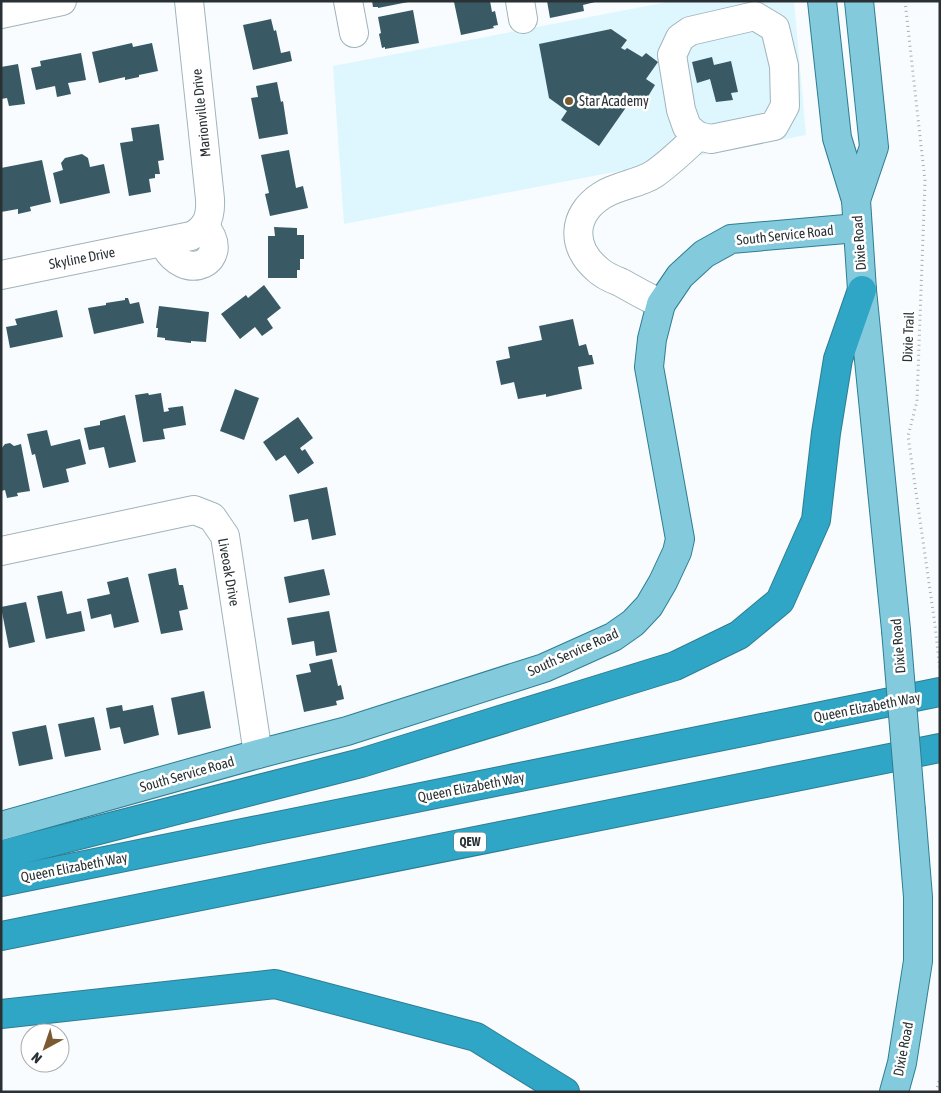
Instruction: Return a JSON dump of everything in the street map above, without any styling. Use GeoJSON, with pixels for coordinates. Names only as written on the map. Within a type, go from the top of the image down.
{"type":"FeatureCollection","features":[{"type":"Feature","properties":{"kind":"highway"},"geometry":{"type":"LineString","coordinates":[[1,855],[361,763],[675,666],[739,636],[780,601],[816,520],[826,433],[838,359],[862,290]]}},
{"type":"Feature","properties":{"kind":"highway","name":"Queen Elizabeth Way"},"geometry":{"type":"LineString","coordinates":[[1,882],[940,692]]}},
{"type":"Feature","properties":{"kind":"highway","name":"QEW"},"geometry":{"type":"LineString","coordinates":[[1,936],[940,748]]}},
{"type":"Feature","properties":{"kind":"highway"},"geometry":{"type":"LineString","coordinates":[[1,1014],[275,984],[476,1037],[565,1092]]}},
{"type":"Feature","properties":{"kind":"main road","name":"Dixie Road"},"geometry":{"type":"LineString","coordinates":[[822,1],[837,138],[856,200],[862,290],[896,630],[918,897],[918,961],[902,1063],[894,1092]]}},
{"type":"Feature","properties":{"kind":"main road","name":"Dixie Road"},"geometry":{"type":"LineString","coordinates":[[856,200],[874,147],[859,1]]}},
{"type":"Feature","properties":{"kind":"main road","name":"South Service Road"},"geometry":{"type":"LineString","coordinates":[[1,826],[347,731],[544,668],[613,637],[634,623],[649,606],[663,582],[680,538],[649,367],[652,339],[661,304],[680,276],[704,254],[731,239],[857,228]]}},
{"type":"Feature","properties":{"kind":"street"},"geometry":{"type":"LineString","coordinates":[[1,14],[62,1]]}},
{"type":"Feature","properties":{"kind":"street","name":"Marionville Drive"},"geometry":{"type":"LineString","coordinates":[[189,1],[210,199],[210,211],[205,225]]}},
{"type":"Feature","properties":{"kind":"street"},"geometry":{"type":"LineString","coordinates":[[348,1],[354,33]]}},
{"type":"Feature","properties":{"kind":"street"},"geometry":{"type":"LineString","coordinates":[[755,16],[775,28],[784,66],[785,106],[774,126],[711,139],[698,136],[687,127],[681,110],[672,54],[680,38],[690,31],[755,16]]}},
{"type":"Feature","properties":{"kind":"street"},"geometry":{"type":"LineString","coordinates":[[661,304],[598,271],[587,260],[580,247],[577,232],[583,213],[601,196],[624,185],[653,175],[698,136]]}},
{"type":"Feature","properties":{"kind":"street","name":"Skyline Drive"},"geometry":{"type":"LineString","coordinates":[[1,275],[191,236],[199,232],[205,225]]}},
{"type":"Feature","properties":{"kind":"street","name":"Liveoak Drive"},"geometry":{"type":"LineString","coordinates":[[1,551],[194,510],[212,517],[225,536],[258,754]]}},
{"type":"Feature","properties":{"kind":"path","name":"Dixie Trail"},"geometry":{"type":"LineString","coordinates":[[904,1],[925,181],[917,401],[908,436],[940,672]]}},
{"type":"Feature","properties":{"kind":"path"},"geometry":{"type":"LineString","coordinates":[[936,1092],[940,1077]]}},
{"type":"Feature","properties":{"kind":"shaded area","name":"Star Academy"},"geometry":{"type":"Polygon","coordinates":[[[673,1],[794,1],[806,135],[344,224],[333,66],[673,1]]]}},
{"type":"Feature","properties":{"kind":"building"},"geometry":{"type":"Polygon","coordinates":[[[372,1],[408,2],[378,8],[373,7],[372,1]]]}},
{"type":"Feature","properties":{"kind":"building"},"geometry":{"type":"Polygon","coordinates":[[[490,1],[492,12],[495,11],[498,25],[493,26],[494,28],[461,35],[454,2],[490,1]]]}},
{"type":"Feature","properties":{"kind":"building"},"geometry":{"type":"Polygon","coordinates":[[[547,1],[595,2],[583,5],[584,11],[550,18],[547,1]]]}},
{"type":"Feature","properties":{"kind":"building"},"geometry":{"type":"Polygon","coordinates":[[[413,10],[419,43],[382,48],[378,17],[413,10]]]}},
{"type":"Feature","properties":{"kind":"building"},"geometry":{"type":"Polygon","coordinates":[[[271,19],[274,31],[276,30],[281,53],[290,51],[292,61],[253,70],[243,25],[271,19]]]}},
{"type":"Feature","properties":{"kind":"building"},"geometry":{"type":"Polygon","coordinates":[[[611,29],[627,40],[621,48],[625,50],[627,48],[642,57],[646,53],[658,62],[646,79],[655,85],[644,103],[634,96],[599,146],[561,120],[567,111],[549,98],[539,44],[611,29]]]}},
{"type":"Feature","properties":{"kind":"building"},"geometry":{"type":"Polygon","coordinates":[[[132,43],[133,47],[152,43],[158,71],[125,80],[125,77],[99,83],[92,52],[132,43]]]}},
{"type":"Feature","properties":{"kind":"building"},"geometry":{"type":"Polygon","coordinates":[[[81,53],[86,80],[68,83],[71,94],[57,97],[55,86],[36,90],[31,68],[41,66],[40,61],[81,53]]]}},
{"type":"Feature","properties":{"kind":"building"},"geometry":{"type":"Polygon","coordinates":[[[712,57],[714,65],[731,61],[738,92],[731,93],[733,100],[716,102],[710,79],[697,83],[692,62],[712,57]]]}},
{"type":"Feature","properties":{"kind":"building"},"geometry":{"type":"Polygon","coordinates":[[[18,64],[25,104],[9,106],[7,98],[1,99],[1,67],[18,64]]]}},
{"type":"Feature","properties":{"kind":"building"},"geometry":{"type":"Polygon","coordinates":[[[277,82],[281,102],[283,101],[288,134],[259,139],[251,98],[258,97],[256,86],[277,82]]]}},
{"type":"Feature","properties":{"kind":"building"},"geometry":{"type":"Polygon","coordinates":[[[159,124],[164,160],[158,161],[160,174],[155,174],[155,178],[149,179],[151,192],[129,196],[120,143],[133,141],[131,128],[159,124]]]}},
{"type":"Feature","properties":{"kind":"building"},"geometry":{"type":"Polygon","coordinates":[[[289,150],[296,188],[303,186],[308,208],[270,216],[265,194],[269,193],[261,155],[289,150]]]}},
{"type":"Feature","properties":{"kind":"building"},"geometry":{"type":"Polygon","coordinates":[[[82,154],[88,158],[90,167],[104,164],[110,193],[60,204],[53,173],[63,170],[61,163],[65,158],[82,154]]]}},
{"type":"Feature","properties":{"kind":"building"},"geometry":{"type":"Polygon","coordinates":[[[42,160],[51,202],[30,207],[31,211],[18,214],[18,209],[1,212],[1,168],[42,160]]]}},
{"type":"Feature","properties":{"kind":"building"},"geometry":{"type":"Polygon","coordinates":[[[274,227],[297,228],[297,235],[304,235],[304,259],[300,259],[300,270],[297,270],[297,278],[268,278],[268,236],[275,236],[274,227]]]}},
{"type":"Feature","properties":{"kind":"building"},"geometry":{"type":"Polygon","coordinates":[[[264,285],[281,308],[267,319],[273,328],[262,336],[255,327],[240,339],[221,314],[246,295],[248,298],[264,285]]]}},
{"type":"Feature","properties":{"kind":"building"},"geometry":{"type":"Polygon","coordinates":[[[125,298],[128,298],[130,304],[139,302],[144,323],[94,334],[88,308],[125,300],[125,298]]]}},
{"type":"Feature","properties":{"kind":"building"},"geometry":{"type":"Polygon","coordinates":[[[159,306],[209,312],[206,342],[191,341],[191,343],[165,340],[165,338],[157,337],[158,328],[156,328],[159,306]]]}},
{"type":"Feature","properties":{"kind":"building"},"geometry":{"type":"Polygon","coordinates":[[[57,310],[63,337],[10,348],[6,327],[17,325],[15,319],[57,310]]]}},
{"type":"Feature","properties":{"kind":"building"},"geometry":{"type":"Polygon","coordinates":[[[573,319],[579,346],[586,344],[594,364],[578,367],[582,389],[546,397],[546,394],[518,399],[514,382],[501,385],[496,361],[510,358],[508,347],[542,340],[539,326],[573,319]]]}},
{"type":"Feature","properties":{"kind":"building"},"geometry":{"type":"Polygon","coordinates":[[[235,389],[259,398],[244,440],[220,431],[235,389]]]}},
{"type":"Feature","properties":{"kind":"building"},"geometry":{"type":"Polygon","coordinates":[[[148,393],[149,395],[161,393],[164,412],[169,411],[168,408],[183,406],[186,425],[163,429],[165,439],[143,442],[135,395],[148,393]]]}},
{"type":"Feature","properties":{"kind":"building"},"geometry":{"type":"Polygon","coordinates":[[[125,415],[136,462],[109,468],[104,447],[89,450],[84,428],[100,425],[100,421],[125,415]]]}},
{"type":"Feature","properties":{"kind":"building"},"geometry":{"type":"Polygon","coordinates":[[[298,417],[313,438],[300,448],[302,451],[305,449],[314,463],[298,474],[285,455],[276,461],[263,442],[298,417]]]}},
{"type":"Feature","properties":{"kind":"building"},"geometry":{"type":"Polygon","coordinates":[[[47,430],[51,446],[80,439],[86,464],[66,469],[69,482],[43,488],[35,454],[32,455],[27,434],[47,430]]]}},
{"type":"Feature","properties":{"kind":"building"},"geometry":{"type":"Polygon","coordinates":[[[10,443],[14,446],[21,444],[30,491],[17,493],[18,496],[7,498],[5,490],[1,491],[1,449],[5,444],[10,443]]]}},
{"type":"Feature","properties":{"kind":"building"},"geometry":{"type":"Polygon","coordinates":[[[327,487],[336,535],[312,540],[308,519],[294,522],[289,495],[327,487]]]}},
{"type":"Feature","properties":{"kind":"building"},"geometry":{"type":"Polygon","coordinates":[[[176,568],[179,585],[183,585],[188,609],[179,611],[183,630],[161,634],[148,574],[176,568]]]}},
{"type":"Feature","properties":{"kind":"building"},"geometry":{"type":"Polygon","coordinates":[[[324,569],[330,595],[289,603],[284,577],[324,569]]]}},
{"type":"Feature","properties":{"kind":"building"},"geometry":{"type":"Polygon","coordinates":[[[128,577],[139,622],[114,628],[111,614],[91,619],[87,599],[110,594],[107,582],[128,577]]]}},
{"type":"Feature","properties":{"kind":"building"},"geometry":{"type":"Polygon","coordinates":[[[62,591],[67,614],[81,611],[85,631],[46,639],[37,596],[62,591]]]}},
{"type":"Feature","properties":{"kind":"building"},"geometry":{"type":"Polygon","coordinates":[[[26,602],[35,642],[9,648],[1,607],[26,602]]]}},
{"type":"Feature","properties":{"kind":"building"},"geometry":{"type":"Polygon","coordinates":[[[329,611],[337,652],[316,656],[314,641],[292,645],[287,618],[329,611]]]}},
{"type":"Feature","properties":{"kind":"building"},"geometry":{"type":"Polygon","coordinates":[[[332,659],[338,686],[341,685],[344,699],[336,701],[337,705],[304,712],[296,675],[311,672],[309,664],[332,659]]]}},
{"type":"Feature","properties":{"kind":"building"},"geometry":{"type":"Polygon","coordinates":[[[204,691],[211,728],[178,735],[171,698],[204,691]]]}},
{"type":"Feature","properties":{"kind":"building"},"geometry":{"type":"Polygon","coordinates":[[[122,705],[123,711],[153,705],[159,735],[124,744],[120,727],[110,729],[106,708],[122,705]]]}},
{"type":"Feature","properties":{"kind":"building"},"geometry":{"type":"Polygon","coordinates":[[[94,717],[101,750],[65,757],[58,724],[94,717]]]}},
{"type":"Feature","properties":{"kind":"building"},"geometry":{"type":"Polygon","coordinates":[[[46,725],[53,759],[19,766],[12,732],[46,725]]]}},
{"type":"Feature","properties":{"kind":"place","name":"Star Academy"},"geometry":{"type":"Point","coordinates":[569,101]}}]}
